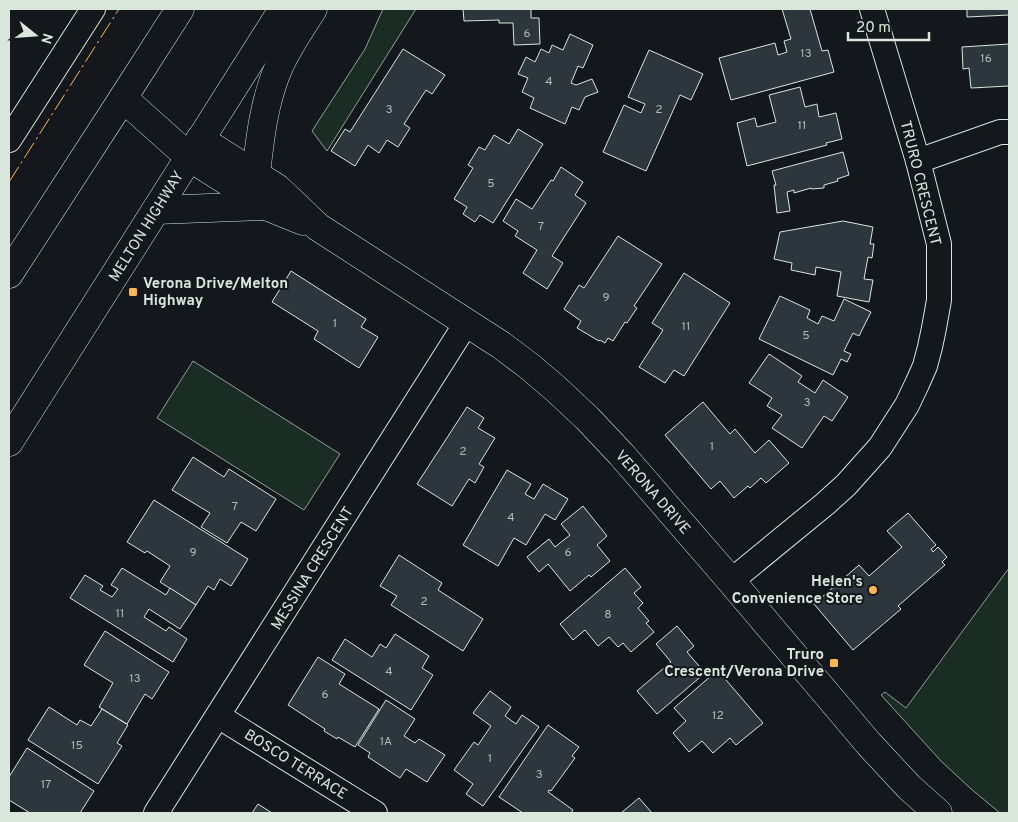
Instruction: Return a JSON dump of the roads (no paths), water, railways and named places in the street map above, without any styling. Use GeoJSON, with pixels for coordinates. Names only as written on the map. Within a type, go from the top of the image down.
{"type":"FeatureCollection","features":[{"type":"Feature","properties":{"kind":"main road"},"geometry":{"type":"LineString","coordinates":[[9,274],[180,9]]}},
{"type":"Feature","properties":{"kind":"main road","name":"MELTON HIGHWAY"},"geometry":{"type":"LineString","coordinates":[[9,442],[283,9]]}},
{"type":"Feature","properties":{"kind":"main road"},"geometry":{"type":"LineString","coordinates":[[256,174],[260,136],[271,88],[287,52],[313,9]]}},
{"type":"Feature","properties":{"kind":"main road"},"geometry":{"type":"LineString","coordinates":[[123,98],[195,148]]}},
{"type":"Feature","properties":{"kind":"main road","name":"VERONA DRIVE"},"geometry":{"type":"LineString","coordinates":[[195,148],[256,174],[277,188],[318,227]]}},
{"type":"Feature","properties":{"kind":"main road","name":"VERONA DRIVE"},"geometry":{"type":"LineString","coordinates":[[195,148],[266,206],[318,227],[501,345],[556,388],[621,454],[869,744],[909,787],[938,813]]}},
{"type":"Feature","properties":{"kind":"main road"},"geometry":{"type":"LineString","coordinates":[[156,210],[266,206]]}},
{"type":"Feature","properties":{"kind":"street"},"geometry":{"type":"LineString","coordinates":[[9,140],[93,9]]}},
{"type":"Feature","properties":{"kind":"street","name":"TRURO CRESCENT"},"geometry":{"type":"LineString","coordinates":[[731,581],[825,504],[846,485],[880,447],[907,405],[917,384],[934,328],[939,300],[938,244],[918,161],[872,9]]}},
{"type":"Feature","properties":{"kind":"street"},"geometry":{"type":"LineString","coordinates":[[918,161],[1000,132],[1009,132]]}},
{"type":"Feature","properties":{"kind":"street","name":"MESSINA CRESCENT"},"geometry":{"type":"LineString","coordinates":[[156,813],[466,322]]}},
{"type":"Feature","properties":{"kind":"street","name":"BOSCO TERRACE"},"geometry":{"type":"LineString","coordinates":[[218,716],[375,813]]}},
{"type":"Feature","properties":{"kind":"place","name":"Verona Drive/Melton Highway"},"geometry":{"type":"Point","coordinates":[133,292]}},
{"type":"Feature","properties":{"kind":"place","name":"Helen's Convenience Store"},"geometry":{"type":"Point","coordinates":[873,590]}},
{"type":"Feature","properties":{"kind":"place","name":"Truro Crescent/Verona Drive"},"geometry":{"type":"Point","coordinates":[834,663]}}]}
